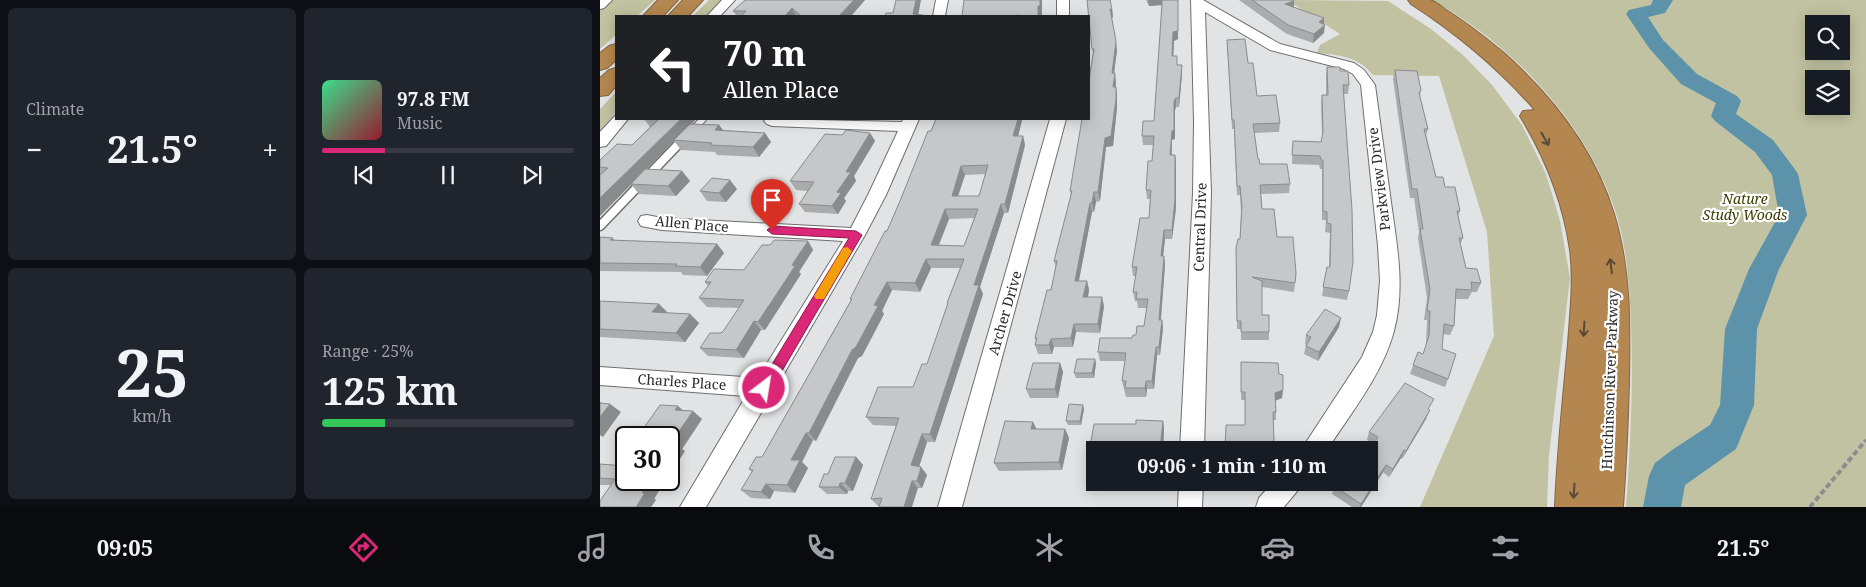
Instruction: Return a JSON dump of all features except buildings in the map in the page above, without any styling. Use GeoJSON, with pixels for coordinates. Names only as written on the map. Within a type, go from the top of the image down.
{"type":"FeatureCollection","features":[{"type":"Feature","properties":{"kind":"highway"},"geometry":{"type":"LineString","coordinates":[[653,15],[670,0]]}},
{"type":"Feature","properties":{"kind":"highway"},"geometry":{"type":"LineString","coordinates":[[678,15],[694,0]]}},
{"type":"Feature","properties":{"kind":"highway","name":"Hutchinson River Parkway"},"geometry":{"type":"LineString","coordinates":[[1396,0],[1459,42],[1504,82],[1537,126],[1568,186],[1579,224],[1586,272],[1585,325],[1573,507]]}},
{"type":"Feature","properties":{"kind":"highway","name":"Hutchinson River Parkway"},"geometry":{"type":"LineString","coordinates":[[1417,0],[1453,22],[1478,41],[1528,87],[1570,143],[1596,198],[1610,252],[1614,301],[1613,374],[1605,507]]}},
{"type":"Feature","properties":{"kind":"highway"},"geometry":{"type":"LineString","coordinates":[[600,64],[615,51]]}},
{"type":"Feature","properties":{"kind":"highway"},"geometry":{"type":"LineString","coordinates":[[600,90],[615,75]]}},
{"type":"Feature","properties":{"kind":"street"},"geometry":{"type":"LineString","coordinates":[[600,5],[606,0]]}},
{"type":"Feature","properties":{"kind":"street"},"geometry":{"type":"LineString","coordinates":[[714,15],[729,0]]}},
{"type":"Feature","properties":{"kind":"street"},"geometry":{"type":"LineString","coordinates":[[940,15],[942,0]]}},
{"type":"Feature","properties":{"kind":"street"},"geometry":{"type":"LineString","coordinates":[[1063,0],[1063,15]]}},
{"type":"Feature","properties":{"kind":"street","name":"Central Drive"},"geometry":{"type":"LineString","coordinates":[[1192,441],[1202,192],[1198,2]]}},
{"type":"Feature","properties":{"kind":"street","name":"Parkview Drive"},"geometry":{"type":"LineString","coordinates":[[1198,2],[1289,53],[1350,66],[1357,70],[1368,85],[1386,230],[1390,282],[1387,312],[1382,332],[1362,376],[1319,441]]}},
{"type":"Feature","properties":{"kind":"street"},"geometry":{"type":"LineString","coordinates":[[600,142],[619,120]]}},
{"type":"Feature","properties":{"kind":"street","name":"Archer Drive"},"geometry":{"type":"LineString","coordinates":[[950,507],[1058,120]]}},
{"type":"Feature","properties":{"kind":"street"},"geometry":{"type":"LineString","coordinates":[[692,507],[856,235],[877,196],[909,123],[772,121]]}},
{"type":"Feature","properties":{"kind":"street","name":"Allen Place"},"geometry":{"type":"LineString","coordinates":[[647,221],[662,224],[856,235]]}},
{"type":"Feature","properties":{"kind":"street","name":"Charles Place"},"geometry":{"type":"LineString","coordinates":[[600,376],[764,388]]}},
{"type":"Feature","properties":{"kind":"street"},"geometry":{"type":"LineString","coordinates":[[1190,507],[1191,491]]}},
{"type":"Feature","properties":{"kind":"street"},"geometry":{"type":"LineString","coordinates":[[1268,507],[1281,491]]}},
{"type":"Feature","properties":{"kind":"lane"},"geometry":{"type":"LineString","coordinates":[[600,226],[702,120]]}},
{"type":"Feature","properties":{"kind":"path"},"geometry":{"type":"LineString","coordinates":[[1810,507],[1866,440]]}},
{"type":"Feature","properties":{"kind":"green space"},"geometry":{"type":"Polygon","coordinates":[[[611,0],[655,0],[638,15],[615,15],[615,36],[600,49],[600,8],[611,0]]]}},
{"type":"Feature","properties":{"kind":"green space"},"geometry":{"type":"Polygon","coordinates":[[[709,0],[723,0],[708,15],[694,15],[709,0]]]}},
{"type":"Feature","properties":{"kind":"green space"},"geometry":{"type":"Polygon","coordinates":[[[1287,0],[1388,1],[1431,29],[1463,55],[1492,85],[1522,125],[1546,174],[1560,221],[1570,278],[1549,455],[1547,507],[1420,507],[1494,336],[1487,232],[1439,76],[1373,75],[1354,60],[1317,53],[1320,45],[1340,34],[1287,0]]]}},
{"type":"Feature","properties":{"kind":"green space","name":"Nature Study Woods"},"geometry":{"type":"Polygon","coordinates":[[[1431,0],[1866,0],[1866,507],[1626,507],[1632,354],[1626,261],[1618,220],[1606,186],[1589,153],[1569,122],[1546,92],[1492,40],[1462,18],[1431,0]]]}},
{"type":"Feature","properties":{"kind":"green space"},"geometry":{"type":"Polygon","coordinates":[[[615,93],[615,114],[600,132],[600,109],[615,93]]]}},
{"type":"Feature","properties":{"kind":"waterway"},"geometry":{"type":"LineString","coordinates":[[1662,507],[1668,476],[1685,462],[1723,437],[1737,405],[1741,329],[1764,269],[1793,215],[1785,174],[1764,146],[1723,116],[1729,101],[1689,79],[1656,44],[1636,14],[1658,9],[1663,0]]}},
{"type":"Feature","properties":{"kind":"slow traffic"},"geometry":{"type":"LineString","coordinates":[[820,296],[847,251]]}},
{"type":"Feature","properties":{"kind":"route"},"geometry":{"type":"LineString","coordinates":[[764,388],[856,235],[772,230]]}}]}
